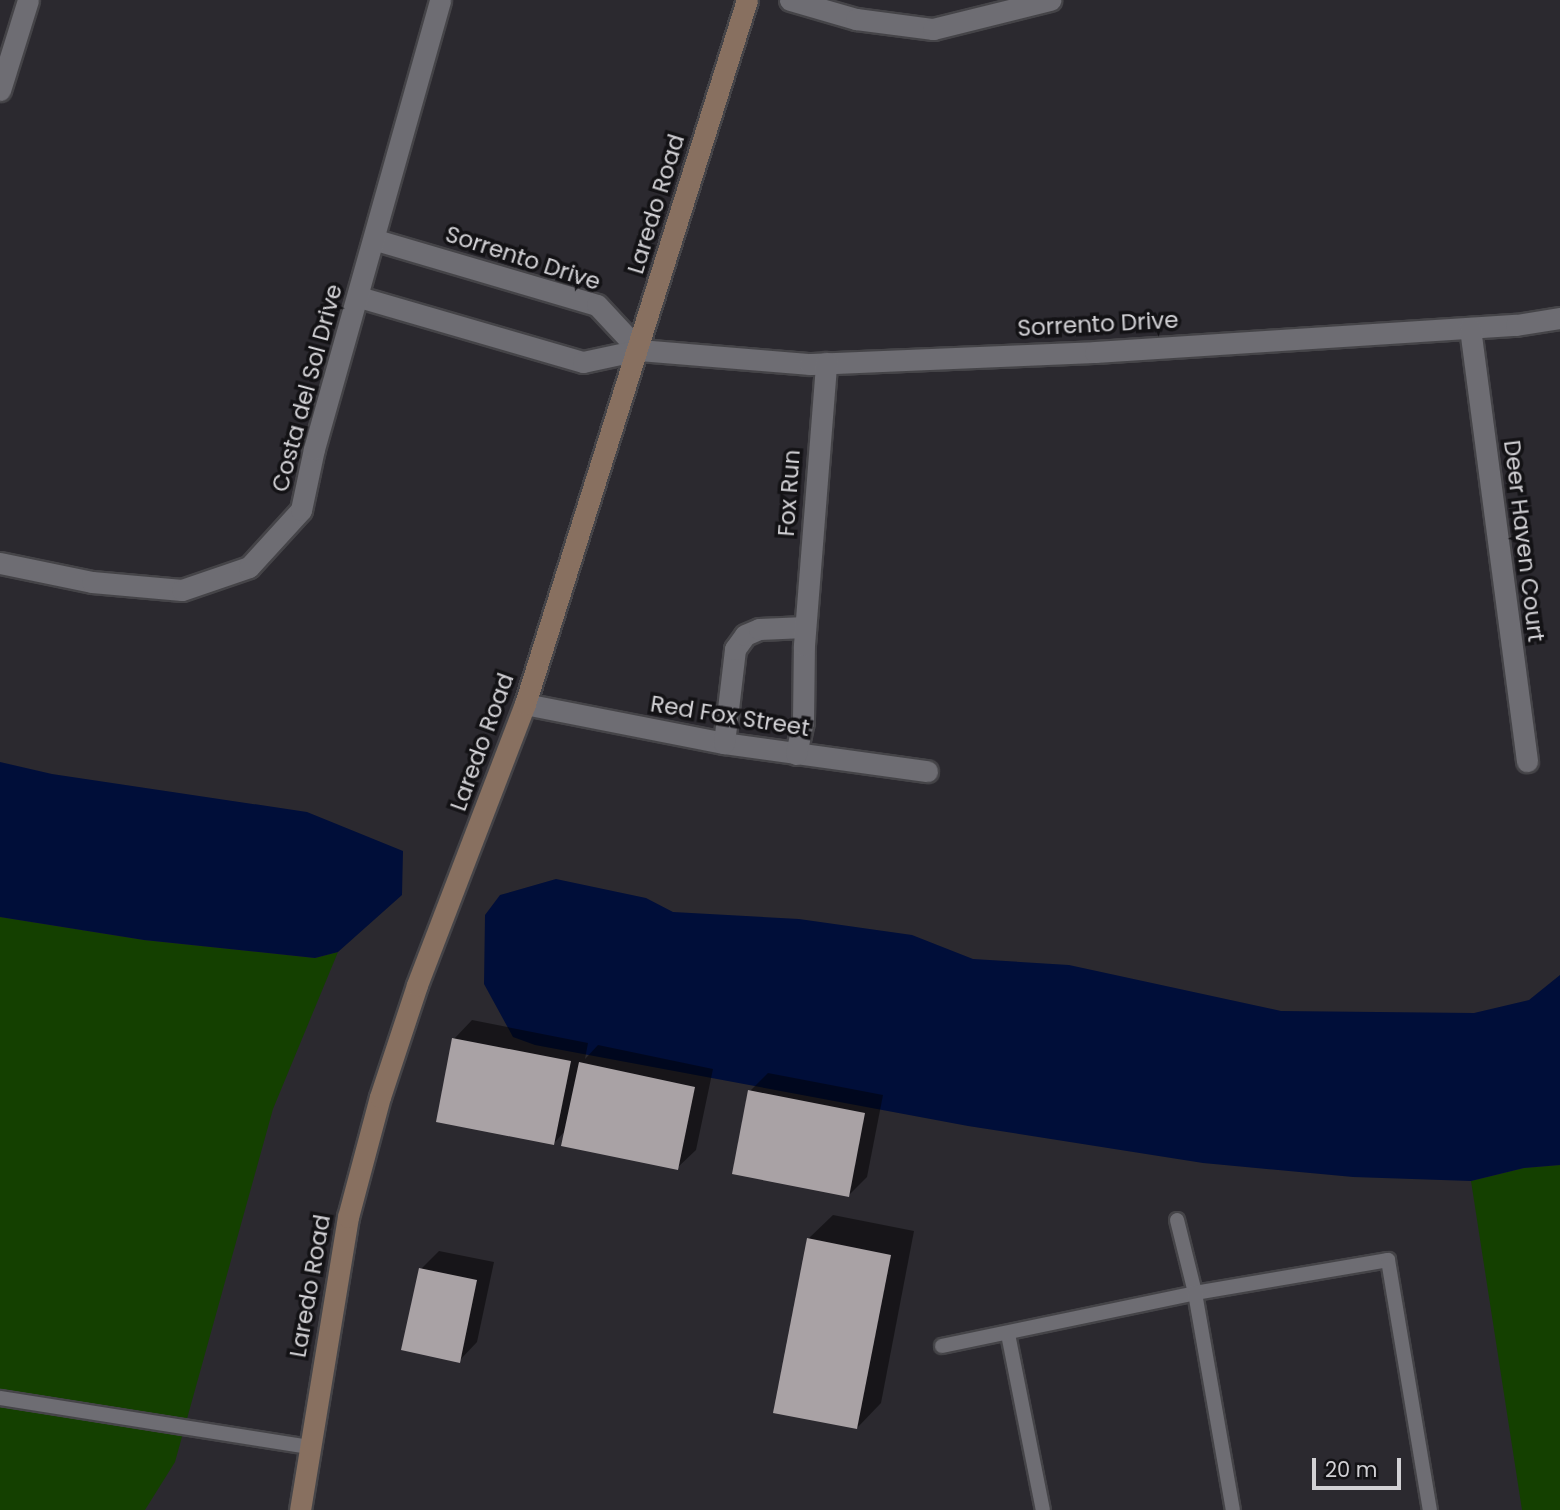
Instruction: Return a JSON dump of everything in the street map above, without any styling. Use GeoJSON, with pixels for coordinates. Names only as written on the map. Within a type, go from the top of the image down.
{"type":"FeatureCollection","features":[{"type":"Feature","properties":{"kind":"street"},"geometry":{"type":"LineString","coordinates":[[0,90],[28,0]]}},
{"type":"Feature","properties":{"kind":"street","name":"Costa del Sol Drive"},"geometry":{"type":"LineString","coordinates":[[0,563],[92,582],[182,590],[249,567],[301,510],[314,449],[376,240],[440,0]]}},
{"type":"Feature","properties":{"kind":"street","name":"Laredo Road"},"geometry":{"type":"LineString","coordinates":[[300,1510],[348,1217],[380,1097],[417,985],[525,704],[639,351],[747,0]]}},
{"type":"Feature","properties":{"kind":"street"},"geometry":{"type":"LineString","coordinates":[[790,0],[856,19],[933,29],[1050,0]]}},
{"type":"Feature","properties":{"kind":"street","name":"Sorrento Drive"},"geometry":{"type":"LineString","coordinates":[[376,240],[597,305],[639,351]]}},
{"type":"Feature","properties":{"kind":"street","name":"Sorrento Drive"},"geometry":{"type":"LineString","coordinates":[[359,297],[583,362],[639,351],[718,360],[826,363],[1095,352],[1470,328],[1560,318]]}},
{"type":"Feature","properties":{"kind":"street","name":"Deer Haven Court"},"geometry":{"type":"LineString","coordinates":[[1470,328],[1527,761]]}},
{"type":"Feature","properties":{"kind":"street","name":"Fox Run"},"geometry":{"type":"LineString","coordinates":[[796,754],[803,722],[805,627],[826,363]]}},
{"type":"Feature","properties":{"kind":"street"},"geometry":{"type":"LineString","coordinates":[[724,743],[735,649],[746,635],[759,629],[805,627]]}},
{"type":"Feature","properties":{"kind":"street","name":"Red Fox Street"},"geometry":{"type":"LineString","coordinates":[[525,704],[724,743],[927,771]]}},
{"type":"Feature","properties":{"kind":"lane"},"geometry":{"type":"LineString","coordinates":[[1177,1220],[1195,1293],[1233,1510]]}},
{"type":"Feature","properties":{"kind":"lane"},"geometry":{"type":"LineString","coordinates":[[942,1346],[1195,1293],[1388,1260],[1430,1510]]}},
{"type":"Feature","properties":{"kind":"lane"},"geometry":{"type":"LineString","coordinates":[[1008,1334],[1043,1510]]}},
{"type":"Feature","properties":{"kind":"lane"},"geometry":{"type":"LineString","coordinates":[[0,1398],[310,1447]]}},
{"type":"Feature","properties":{"kind":"green space"},"geometry":{"type":"Polygon","coordinates":[[[0,917],[144,940],[315,958],[338,952],[273,1109],[175,1462],[145,1510],[0,1510],[0,917]]]}},
{"type":"Feature","properties":{"kind":"green space"},"geometry":{"type":"Polygon","coordinates":[[[1560,1165],[1560,1510],[1522,1510],[1471,1181],[1524,1168],[1560,1165]]]}},
{"type":"Feature","properties":{"kind":"water"},"geometry":{"type":"Polygon","coordinates":[[[0,762],[52,774],[307,812],[403,851],[402,895],[338,952],[315,958],[144,940],[0,917],[0,762]]]}},
{"type":"Feature","properties":{"kind":"water"},"geometry":{"type":"Polygon","coordinates":[[[556,879],[646,898],[673,912],[799,919],[912,935],[973,959],[1069,965],[1281,1011],[1474,1013],[1529,1000],[1560,975],[1560,1165],[1524,1168],[1471,1181],[1353,1177],[1203,1163],[968,1126],[535,1045],[513,1037],[484,984],[485,915],[500,895],[556,879]]]}},
{"type":"Feature","properties":{"kind":"building"},"geometry":{"type":"Polygon","coordinates":[[[452,1038],[571,1061],[554,1145],[436,1122],[452,1038]]]}},
{"type":"Feature","properties":{"kind":"building"},"geometry":{"type":"Polygon","coordinates":[[[579,1062],[695,1087],[678,1170],[561,1146],[579,1062]]]}},
{"type":"Feature","properties":{"kind":"building"},"geometry":{"type":"Polygon","coordinates":[[[748,1090],[865,1113],[849,1197],[732,1174],[748,1090]]]}},
{"type":"Feature","properties":{"kind":"building"},"geometry":{"type":"Polygon","coordinates":[[[807,1238],[891,1255],[857,1429],[773,1413],[807,1238]]]}},
{"type":"Feature","properties":{"kind":"building"},"geometry":{"type":"Polygon","coordinates":[[[419,1268],[477,1280],[460,1363],[401,1350],[419,1268]]]}}]}
